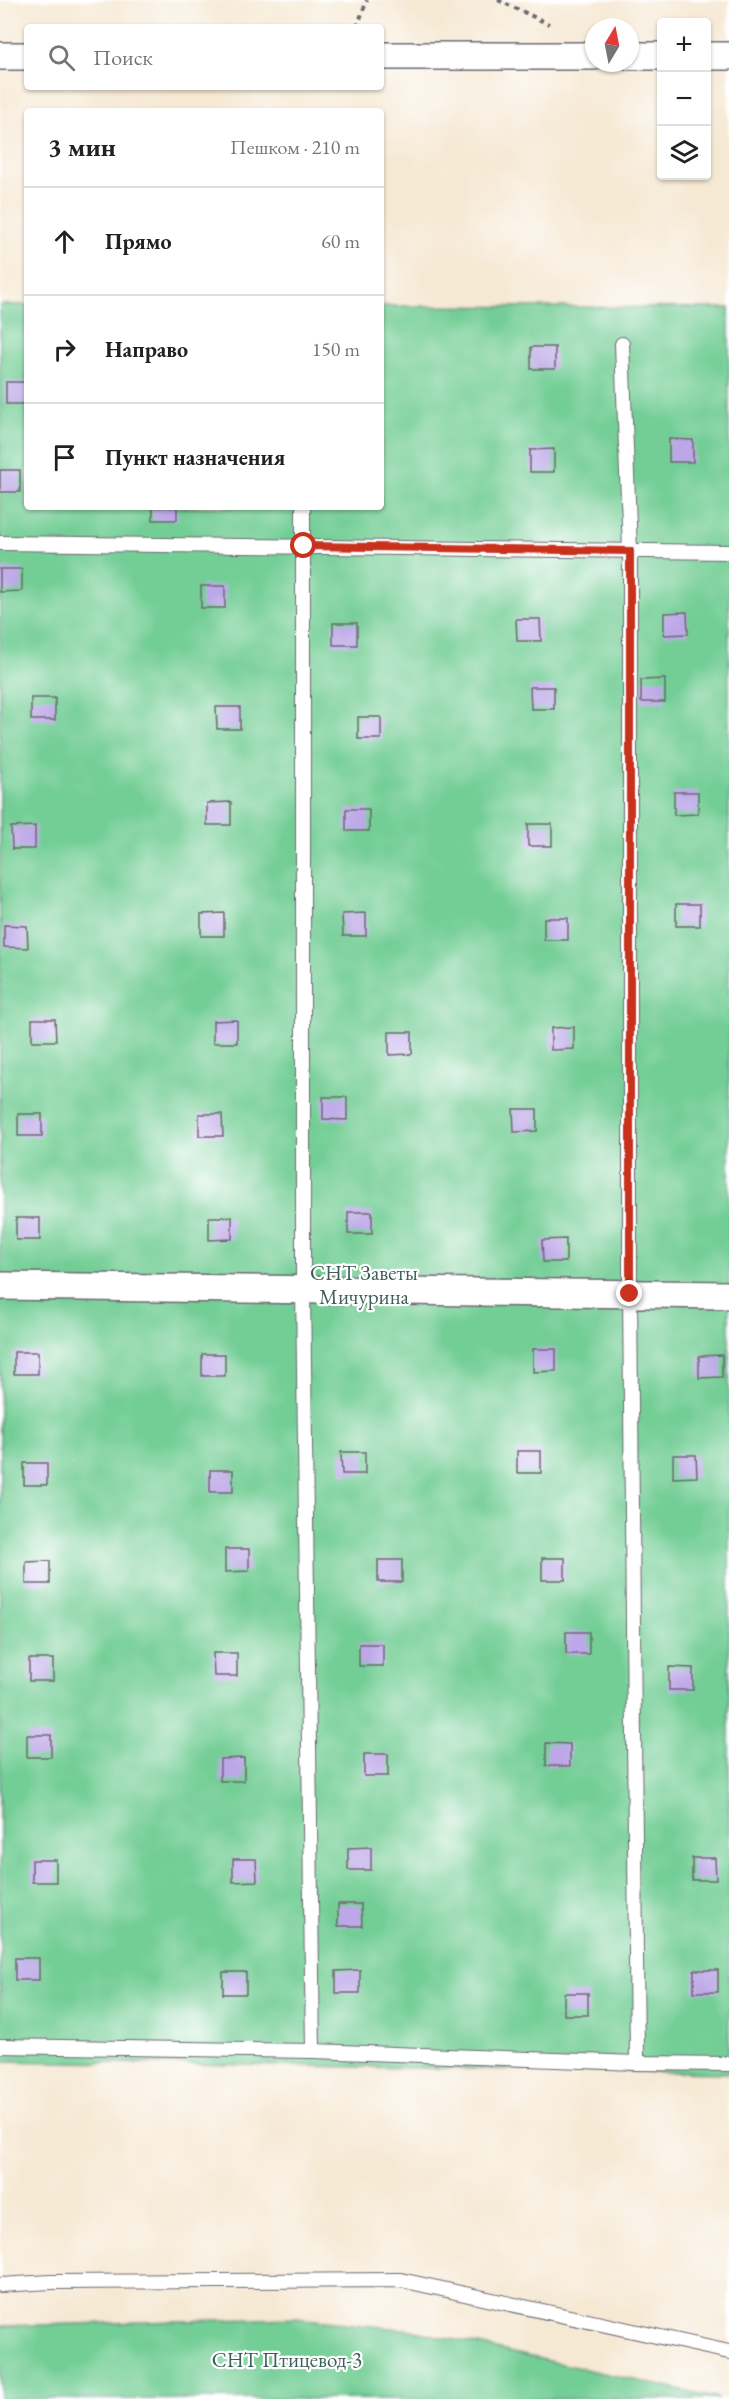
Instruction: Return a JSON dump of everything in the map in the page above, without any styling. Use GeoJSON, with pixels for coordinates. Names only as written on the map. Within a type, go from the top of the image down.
{"type":"FeatureCollection","features":[{"type":"Feature","properties":{"kind":"street"},"geometry":{"type":"LineString","coordinates":[[0,56],[24,56]]}},
{"type":"Feature","properties":{"kind":"street"},"geometry":{"type":"LineString","coordinates":[[384,56],[585,56]]}},
{"type":"Feature","properties":{"kind":"street"},"geometry":{"type":"LineString","coordinates":[[639,56],[657,56]]}},
{"type":"Feature","properties":{"kind":"street"},"geometry":{"type":"LineString","coordinates":[[711,56],[729,56]]}},
{"type":"Feature","properties":{"kind":"street"},"geometry":{"type":"LineString","coordinates":[[0,1286],[729,1295]]}},
{"type":"Feature","properties":{"kind":"lane"},"geometry":{"type":"LineString","coordinates":[[622,344],[630,551],[630,1294],[637,2063]]}},
{"type":"Feature","properties":{"kind":"lane"},"geometry":{"type":"LineString","coordinates":[[303,510],[303,1290],[314,2051]]}},
{"type":"Feature","properties":{"kind":"lane"},"geometry":{"type":"LineString","coordinates":[[0,543],[729,552]]}},
{"type":"Feature","properties":{"kind":"lane"},"geometry":{"type":"LineString","coordinates":[[0,2046],[314,2051],[637,2063],[729,2064]]}},
{"type":"Feature","properties":{"kind":"lane"},"geometry":{"type":"LineString","coordinates":[[0,2285],[51,2282],[401,2280],[729,2352]]}},
{"type":"Feature","properties":{"kind":"path"},"geometry":{"type":"LineString","coordinates":[[358,24],[367,0]]}},
{"type":"Feature","properties":{"kind":"green space","name":"СНТ Заветы Мичурина"},"geometry":{"type":"Polygon","coordinates":[[[0,305],[24,305],[24,510],[384,510],[384,306],[729,308],[729,2073],[0,2061],[0,305]]]}},
{"type":"Feature","properties":{"kind":"green space","name":"СНТ Птицевод-3"},"geometry":{"type":"Polygon","coordinates":[[[296,2318],[411,2330],[719,2399],[0,2399],[0,2326],[296,2318]]]}},
{"type":"Feature","properties":{"kind":"building"},"geometry":{"type":"Polygon","coordinates":[[[531,347],[555,347],[555,369],[531,369],[531,347]]]}},
{"type":"Feature","properties":{"kind":"building"},"geometry":{"type":"Polygon","coordinates":[[[6,382],[24,382],[24,404],[6,404],[6,382]]]}},
{"type":"Feature","properties":{"kind":"building"},"geometry":{"type":"Polygon","coordinates":[[[669,439],[693,440],[693,462],[669,462],[669,439]]]}},
{"type":"Feature","properties":{"kind":"building"},"geometry":{"type":"Polygon","coordinates":[[[554,449],[554,472],[530,472],[530,450],[554,449]]]}},
{"type":"Feature","properties":{"kind":"building"},"geometry":{"type":"Polygon","coordinates":[[[0,470],[20,470],[20,492],[0,492],[0,470]]]}},
{"type":"Feature","properties":{"kind":"building"},"geometry":{"type":"Polygon","coordinates":[[[153,510],[177,510],[177,520],[153,520],[153,510]]]}},
{"type":"Feature","properties":{"kind":"building"},"geometry":{"type":"Polygon","coordinates":[[[0,569],[22,569],[22,591],[0,592],[0,569]]]}},
{"type":"Feature","properties":{"kind":"building"},"geometry":{"type":"Polygon","coordinates":[[[201,586],[225,586],[225,608],[201,608],[201,586]]]}},
{"type":"Feature","properties":{"kind":"building"},"geometry":{"type":"Polygon","coordinates":[[[687,612],[688,634],[664,635],[664,613],[687,612]]]}},
{"type":"Feature","properties":{"kind":"building"},"geometry":{"type":"Polygon","coordinates":[[[516,619],[540,619],[541,641],[517,641],[516,619]]]}},
{"type":"Feature","properties":{"kind":"building"},"geometry":{"type":"Polygon","coordinates":[[[333,623],[357,623],[357,645],[333,645],[333,623]]]}},
{"type":"Feature","properties":{"kind":"building"},"geometry":{"type":"Polygon","coordinates":[[[665,679],[665,702],[641,702],[641,680],[665,679]]]}},
{"type":"Feature","properties":{"kind":"building"},"geometry":{"type":"Polygon","coordinates":[[[530,687],[554,687],[554,709],[531,709],[530,687]]]}},
{"type":"Feature","properties":{"kind":"building"},"geometry":{"type":"Polygon","coordinates":[[[31,698],[55,698],[55,720],[31,720],[31,698]]]}},
{"type":"Feature","properties":{"kind":"building"},"geometry":{"type":"Polygon","coordinates":[[[216,707],[240,707],[240,729],[217,729],[216,707]]]}},
{"type":"Feature","properties":{"kind":"building"},"geometry":{"type":"Polygon","coordinates":[[[358,717],[381,717],[381,739],[358,739],[358,717]]]}},
{"type":"Feature","properties":{"kind":"building"},"geometry":{"type":"Polygon","coordinates":[[[674,792],[698,792],[698,814],[674,815],[674,792]]]}},
{"type":"Feature","properties":{"kind":"building"},"geometry":{"type":"Polygon","coordinates":[[[231,802],[231,825],[207,825],[207,803],[231,802]]]}},
{"type":"Feature","properties":{"kind":"building"},"geometry":{"type":"Polygon","coordinates":[[[346,809],[369,809],[369,831],[346,831],[346,809]]]}},
{"type":"Feature","properties":{"kind":"building"},"geometry":{"type":"Polygon","coordinates":[[[528,824],[552,824],[552,846],[528,846],[528,824]]]}},
{"type":"Feature","properties":{"kind":"building"},"geometry":{"type":"Polygon","coordinates":[[[35,826],[35,849],[12,849],[11,827],[35,826]]]}},
{"type":"Feature","properties":{"kind":"building"},"geometry":{"type":"Polygon","coordinates":[[[676,904],[700,904],[700,926],[676,926],[676,904]]]}},
{"type":"Feature","properties":{"kind":"building"},"geometry":{"type":"Polygon","coordinates":[[[224,913],[224,936],[201,936],[201,914],[224,913]]]}},
{"type":"Feature","properties":{"kind":"building"},"geometry":{"type":"Polygon","coordinates":[[[366,913],[366,936],[343,936],[342,914],[366,913]]]}},
{"type":"Feature","properties":{"kind":"building"},"geometry":{"type":"Polygon","coordinates":[[[544,918],[568,918],[568,940],[544,940],[544,918]]]}},
{"type":"Feature","properties":{"kind":"building"},"geometry":{"type":"Polygon","coordinates":[[[4,925],[27,926],[28,948],[4,947],[4,925]]]}},
{"type":"Feature","properties":{"kind":"building"},"geometry":{"type":"Polygon","coordinates":[[[32,1019],[55,1019],[56,1041],[32,1041],[32,1019]]]}},
{"type":"Feature","properties":{"kind":"building"},"geometry":{"type":"Polygon","coordinates":[[[237,1020],[237,1043],[213,1043],[213,1021],[237,1020]]]}},
{"type":"Feature","properties":{"kind":"building"},"geometry":{"type":"Polygon","coordinates":[[[574,1027],[574,1049],[551,1050],[551,1028],[574,1027]]]}},
{"type":"Feature","properties":{"kind":"building"},"geometry":{"type":"Polygon","coordinates":[[[389,1032],[412,1032],[412,1054],[389,1055],[389,1032]]]}},
{"type":"Feature","properties":{"kind":"building"},"geometry":{"type":"Polygon","coordinates":[[[323,1097],[347,1097],[347,1120],[323,1119],[323,1097]]]}},
{"type":"Feature","properties":{"kind":"building"},"geometry":{"type":"Polygon","coordinates":[[[513,1109],[537,1109],[537,1131],[514,1132],[513,1109]]]}},
{"type":"Feature","properties":{"kind":"building"},"geometry":{"type":"Polygon","coordinates":[[[18,1114],[42,1114],[42,1136],[18,1136],[18,1114]]]}},
{"type":"Feature","properties":{"kind":"building"},"geometry":{"type":"Polygon","coordinates":[[[199,1114],[222,1114],[223,1136],[199,1136],[199,1114]]]}},
{"type":"Feature","properties":{"kind":"building"},"geometry":{"type":"Polygon","coordinates":[[[348,1212],[372,1212],[372,1234],[348,1234],[348,1212]]]}},
{"type":"Feature","properties":{"kind":"building"},"geometry":{"type":"Polygon","coordinates":[[[209,1217],[232,1217],[232,1239],[209,1240],[209,1217]]]}},
{"type":"Feature","properties":{"kind":"building"},"geometry":{"type":"Polygon","coordinates":[[[16,1218],[40,1218],[40,1240],[16,1240],[16,1218]]]}},
{"type":"Feature","properties":{"kind":"building"},"geometry":{"type":"Polygon","coordinates":[[[566,1239],[566,1262],[543,1262],[542,1240],[566,1239]]]}},
{"type":"Feature","properties":{"kind":"building"},"geometry":{"type":"Polygon","coordinates":[[[533,1349],[556,1349],[556,1371],[533,1372],[533,1349]]]}},
{"type":"Feature","properties":{"kind":"building"},"geometry":{"type":"Polygon","coordinates":[[[14,1352],[38,1352],[38,1374],[14,1374],[14,1352]]]}},
{"type":"Feature","properties":{"kind":"building"},"geometry":{"type":"Polygon","coordinates":[[[202,1354],[225,1354],[225,1376],[202,1376],[202,1354]]]}},
{"type":"Feature","properties":{"kind":"building"},"geometry":{"type":"Polygon","coordinates":[[[722,1355],[722,1377],[699,1378],[699,1356],[722,1355]]]}},
{"type":"Feature","properties":{"kind":"building"},"geometry":{"type":"Polygon","coordinates":[[[517,1451],[541,1451],[541,1473],[517,1473],[517,1451]]]}},
{"type":"Feature","properties":{"kind":"building"},"geometry":{"type":"Polygon","coordinates":[[[341,1452],[365,1452],[365,1474],[342,1474],[341,1452]]]}},
{"type":"Feature","properties":{"kind":"building"},"geometry":{"type":"Polygon","coordinates":[[[673,1455],[696,1455],[697,1477],[673,1478],[673,1455]]]}},
{"type":"Feature","properties":{"kind":"building"},"geometry":{"type":"Polygon","coordinates":[[[24,1463],[47,1463],[47,1485],[24,1485],[24,1463]]]}},
{"type":"Feature","properties":{"kind":"building"},"geometry":{"type":"Polygon","coordinates":[[[210,1470],[233,1470],[233,1492],[210,1492],[210,1470]]]}},
{"type":"Feature","properties":{"kind":"building"},"geometry":{"type":"Polygon","coordinates":[[[225,1549],[249,1549],[249,1571],[225,1572],[225,1549]]]}},
{"type":"Feature","properties":{"kind":"building"},"geometry":{"type":"Polygon","coordinates":[[[542,1558],[565,1558],[565,1580],[542,1580],[542,1558]]]}},
{"type":"Feature","properties":{"kind":"building"},"geometry":{"type":"Polygon","coordinates":[[[378,1560],[402,1560],[402,1582],[378,1582],[378,1560]]]}},
{"type":"Feature","properties":{"kind":"building"},"geometry":{"type":"Polygon","coordinates":[[[50,1561],[50,1584],[26,1584],[26,1562],[50,1561]]]}},
{"type":"Feature","properties":{"kind":"building"},"geometry":{"type":"Polygon","coordinates":[[[566,1632],[589,1632],[589,1654],[566,1654],[566,1632]]]}},
{"type":"Feature","properties":{"kind":"building"},"geometry":{"type":"Polygon","coordinates":[[[359,1644],[383,1644],[383,1666],[359,1666],[359,1644]]]}},
{"type":"Feature","properties":{"kind":"building"},"geometry":{"type":"Polygon","coordinates":[[[213,1653],[237,1653],[237,1676],[214,1676],[213,1653]]]}},
{"type":"Feature","properties":{"kind":"building"},"geometry":{"type":"Polygon","coordinates":[[[29,1659],[53,1659],[53,1681],[29,1681],[29,1659]]]}},
{"type":"Feature","properties":{"kind":"building"},"geometry":{"type":"Polygon","coordinates":[[[669,1667],[693,1668],[693,1690],[669,1690],[669,1667]]]}},
{"type":"Feature","properties":{"kind":"building"},"geometry":{"type":"Polygon","coordinates":[[[27,1735],[51,1735],[51,1757],[27,1757],[27,1735]]]}},
{"type":"Feature","properties":{"kind":"building"},"geometry":{"type":"Polygon","coordinates":[[[546,1743],[570,1744],[570,1766],[546,1766],[546,1743]]]}},
{"type":"Feature","properties":{"kind":"building"},"geometry":{"type":"Polygon","coordinates":[[[364,1754],[388,1754],[388,1776],[364,1776],[364,1754]]]}},
{"type":"Feature","properties":{"kind":"building"},"geometry":{"type":"Polygon","coordinates":[[[244,1758],[244,1781],[220,1781],[220,1759],[244,1758]]]}},
{"type":"Feature","properties":{"kind":"building"},"geometry":{"type":"Polygon","coordinates":[[[371,1847],[371,1870],[348,1870],[348,1848],[371,1847]]]}},
{"type":"Feature","properties":{"kind":"building"},"geometry":{"type":"Polygon","coordinates":[[[692,1858],[715,1858],[716,1880],[692,1880],[692,1858]]]}},
{"type":"Feature","properties":{"kind":"building"},"geometry":{"type":"Polygon","coordinates":[[[233,1859],[256,1859],[257,1881],[233,1882],[233,1859]]]}},
{"type":"Feature","properties":{"kind":"building"},"geometry":{"type":"Polygon","coordinates":[[[32,1860],[56,1860],[56,1882],[32,1882],[32,1860]]]}},
{"type":"Feature","properties":{"kind":"building"},"geometry":{"type":"Polygon","coordinates":[[[338,1904],[361,1904],[362,1926],[338,1926],[338,1904]]]}},
{"type":"Feature","properties":{"kind":"building"},"geometry":{"type":"Polygon","coordinates":[[[15,1958],[39,1958],[39,1980],[15,1980],[15,1958]]]}},
{"type":"Feature","properties":{"kind":"building"},"geometry":{"type":"Polygon","coordinates":[[[360,1970],[360,1993],[336,1993],[336,1971],[360,1970]]]}},
{"type":"Feature","properties":{"kind":"building"},"geometry":{"type":"Polygon","coordinates":[[[694,1970],[718,1970],[718,1992],[694,1992],[694,1970]]]}},
{"type":"Feature","properties":{"kind":"building"},"geometry":{"type":"Polygon","coordinates":[[[223,1972],[246,1972],[246,1994],[223,1994],[223,1972]]]}},
{"type":"Feature","properties":{"kind":"building"},"geometry":{"type":"Polygon","coordinates":[[[564,1993],[588,1993],[588,2015],[564,2015],[564,1993]]]}},
{"type":"Feature","properties":{"kind":"route"},"geometry":{"type":"LineString","coordinates":[[304,546],[630,551],[630,1294]]}}]}
